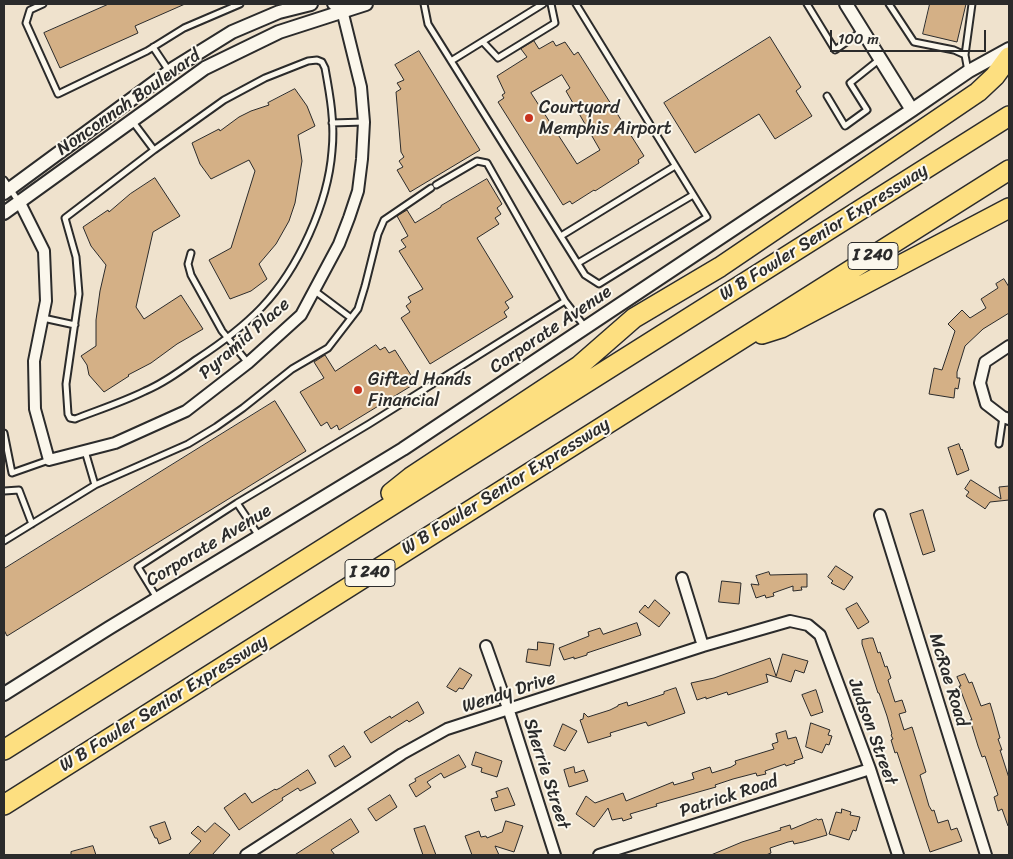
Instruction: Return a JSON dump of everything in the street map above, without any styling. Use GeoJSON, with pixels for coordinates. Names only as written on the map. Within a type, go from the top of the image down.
{"type":"FeatureCollection","features":[{"type":"Feature","properties":{"kind":"highway"},"geometry":{"type":"LineString","coordinates":[[314,554],[411,477],[579,366],[634,318],[720,266],[978,92],[996,76],[1009,57]]}},
{"type":"Feature","properties":{"kind":"highway","name":"W B Fowler Senior Expressway"},"geometry":{"type":"LineString","coordinates":[[4,750],[1009,116]]}},
{"type":"Feature","properties":{"kind":"highway","name":"W B Fowler Senior Expressway"},"geometry":{"type":"LineString","coordinates":[[4,805],[1009,170]]}},
{"type":"Feature","properties":{"kind":"highway"},"geometry":{"type":"LineString","coordinates":[[737,341],[781,328],[1009,208]]}},
{"type":"Feature","properties":{"kind":"street","name":"Nonconnah Boulevard"},"geometry":{"type":"LineString","coordinates":[[6,187],[169,71],[232,32],[279,12],[312,4]]}},
{"type":"Feature","properties":{"kind":"street","name":"Nonconnah Boulevard"},"geometry":{"type":"LineString","coordinates":[[4,214],[205,68],[279,32],[338,7],[366,4]]}},
{"type":"Feature","properties":{"kind":"street"},"geometry":{"type":"LineString","coordinates":[[846,4],[912,110]]}},
{"type":"Feature","properties":{"kind":"street","name":"Pyramid Place"},"geometry":{"type":"LineString","coordinates":[[49,460],[116,443],[186,411],[248,363],[301,315],[339,244],[358,191],[362,159],[364,122],[361,87],[338,7]]}},
{"type":"Feature","properties":{"kind":"street","name":"Corporate Avenue"},"geometry":{"type":"LineString","coordinates":[[4,694],[403,449],[969,71],[1009,49]]}},
{"type":"Feature","properties":{"kind":"street"},"geometry":{"type":"LineString","coordinates":[[20,203],[44,251],[46,301],[34,361],[35,409],[49,460]]}},
{"type":"Feature","properties":{"kind":"street"},"geometry":{"type":"LineString","coordinates":[[1006,418],[986,404],[980,382],[985,362],[1009,346]]}},
{"type":"Feature","properties":{"kind":"street","name":"McRae Road"},"geometry":{"type":"LineString","coordinates":[[880,515],[986,855]]}},
{"type":"Feature","properties":{"kind":"street"},"geometry":{"type":"LineString","coordinates":[[682,578],[703,646]]}},
{"type":"Feature","properties":{"kind":"street","name":"Wendy Drive"},"geometry":{"type":"LineString","coordinates":[[246,855],[402,754],[447,729],[509,711],[703,646],[790,621],[808,624]]}},
{"type":"Feature","properties":{"kind":"street","name":"Judson Street"},"geometry":{"type":"LineString","coordinates":[[808,624],[820,636],[870,769],[898,855]]}},
{"type":"Feature","properties":{"kind":"street","name":"Sherrie Street"},"geometry":{"type":"LineString","coordinates":[[486,646],[555,855]]}},
{"type":"Feature","properties":{"kind":"street","name":"Patrick Road"},"geometry":{"type":"LineString","coordinates":[[599,855],[870,769]]}},
{"type":"Feature","properties":{"kind":"lane"},"geometry":{"type":"LineString","coordinates":[[42,4],[30,10],[26,23],[58,94],[153,47],[184,28],[240,4]]}},
{"type":"Feature","properties":{"kind":"lane"},"geometry":{"type":"LineString","coordinates":[[424,4],[428,24],[578,263],[586,275],[599,284],[706,217],[576,4]]}},
{"type":"Feature","properties":{"kind":"lane"},"geometry":{"type":"LineString","coordinates":[[452,61],[543,4]]}},
{"type":"Feature","properties":{"kind":"lane"},"geometry":{"type":"LineString","coordinates":[[483,42],[498,58],[555,23],[551,4]]}},
{"type":"Feature","properties":{"kind":"lane"},"geometry":{"type":"LineString","coordinates":[[807,4],[835,50],[863,31]]}},
{"type":"Feature","properties":{"kind":"lane"},"geometry":{"type":"LineString","coordinates":[[889,4],[914,42],[954,50],[965,56]]}},
{"type":"Feature","properties":{"kind":"lane"},"geometry":{"type":"LineString","coordinates":[[969,71],[965,56],[972,4]]}},
{"type":"Feature","properties":{"kind":"lane"},"geometry":{"type":"LineString","coordinates":[[153,47],[169,71]]}},
{"type":"Feature","properties":{"kind":"lane"},"geometry":{"type":"LineString","coordinates":[[827,96],[845,126],[867,110],[850,82],[880,59]]}},
{"type":"Feature","properties":{"kind":"lane"},"geometry":{"type":"LineString","coordinates":[[317,60],[322,62],[325,68],[332,106],[332,123],[332,150],[324,197],[311,232],[289,271],[262,307],[228,338],[145,392],[75,419],[70,418],[68,414],[66,384],[80,294],[76,257],[65,218],[154,150],[224,100],[265,78],[308,61],[317,60]]}},
{"type":"Feature","properties":{"kind":"lane"},"geometry":{"type":"LineString","coordinates":[[132,121],[154,150]]}},
{"type":"Feature","properties":{"kind":"lane"},"geometry":{"type":"LineString","coordinates":[[332,123],[364,122]]}},
{"type":"Feature","properties":{"kind":"lane"},"geometry":{"type":"LineString","coordinates":[[4,541],[96,485],[188,444],[216,427],[292,369],[328,348],[358,309],[378,234],[384,220],[433,187],[477,161],[487,163],[566,302],[585,328]]}},
{"type":"Feature","properties":{"kind":"lane"},"geometry":{"type":"LineString","coordinates":[[561,236],[676,166]]}},
{"type":"Feature","properties":{"kind":"lane"},"geometry":{"type":"LineString","coordinates":[[6,187],[20,203]]}},
{"type":"Feature","properties":{"kind":"lane"},"geometry":{"type":"LineString","coordinates":[[578,263],[693,195]]}},
{"type":"Feature","properties":{"kind":"lane"},"geometry":{"type":"LineString","coordinates":[[191,253],[188,264],[191,275],[222,331],[248,363]]}},
{"type":"Feature","properties":{"kind":"lane"},"geometry":{"type":"LineString","coordinates":[[315,291],[351,318]]}},
{"type":"Feature","properties":{"kind":"lane"},"geometry":{"type":"LineString","coordinates":[[157,599],[138,567],[237,503],[566,302]]}},
{"type":"Feature","properties":{"kind":"lane"},"geometry":{"type":"LineString","coordinates":[[43,318],[75,325]]}},
{"type":"Feature","properties":{"kind":"lane"},"geometry":{"type":"LineString","coordinates":[[999,444],[1006,418]]}},
{"type":"Feature","properties":{"kind":"lane"},"geometry":{"type":"LineString","coordinates":[[4,433],[12,473],[49,460]]}},
{"type":"Feature","properties":{"kind":"lane"},"geometry":{"type":"LineString","coordinates":[[84,451],[96,485]]}},
{"type":"Feature","properties":{"kind":"lane"},"geometry":{"type":"LineString","coordinates":[[4,491],[19,490],[32,524]]}},
{"type":"Feature","properties":{"kind":"lane"},"geometry":{"type":"LineString","coordinates":[[237,503],[259,536]]}},
{"type":"Feature","properties":{"kind":"building"},"geometry":{"type":"Polygon","coordinates":[[[109,4],[185,4],[135,26],[138,33],[60,68],[44,33],[109,4]]]}},
{"type":"Feature","properties":{"kind":"building"},"geometry":{"type":"Polygon","coordinates":[[[930,4],[966,4],[957,42],[923,34],[930,4]]]}},
{"type":"Feature","properties":{"kind":"building"},"geometry":{"type":"Polygon","coordinates":[[[770,37],[801,87],[796,91],[812,116],[775,139],[759,114],[695,153],[664,103],[770,37]]]}},
{"type":"Feature","properties":{"kind":"building","name":"Courtyard Memphis Airport"},"geometry":{"type":"Polygon","coordinates":[[[534,41],[539,49],[553,41],[556,46],[565,42],[574,55],[578,52],[644,156],[638,160],[639,163],[572,204],[570,201],[563,205],[498,102],[504,98],[502,95],[505,93],[497,76],[527,57],[521,49],[534,41]],[[562,75],[531,93],[577,164],[600,150],[566,91],[570,88],[562,75]]]}},
{"type":"Feature","properties":{"kind":"building"},"geometry":{"type":"Polygon","coordinates":[[[419,51],[480,150],[410,192],[397,170],[403,167],[399,161],[404,157],[401,152],[396,92],[401,89],[397,83],[404,80],[395,65],[419,51]]]}},
{"type":"Feature","properties":{"kind":"building"},"geometry":{"type":"Polygon","coordinates":[[[295,89],[307,106],[315,126],[298,135],[302,161],[295,203],[289,221],[276,244],[259,264],[267,279],[251,291],[230,299],[209,260],[231,248],[255,171],[249,160],[211,179],[200,164],[192,143],[219,129],[220,131],[239,117],[269,105],[268,103],[295,89]]]}},
{"type":"Feature","properties":{"kind":"building"},"geometry":{"type":"Polygon","coordinates":[[[155,178],[180,216],[153,232],[136,307],[144,319],[181,295],[203,329],[104,392],[89,375],[87,365],[81,356],[96,346],[96,320],[106,265],[91,246],[83,227],[108,210],[109,212],[130,194],[155,178]]]}},
{"type":"Feature","properties":{"kind":"building"},"geometry":{"type":"Polygon","coordinates":[[[487,179],[502,204],[497,208],[501,214],[495,218],[499,224],[477,238],[513,297],[505,302],[509,308],[504,312],[507,317],[430,364],[401,318],[410,312],[406,306],[411,302],[408,297],[423,289],[399,251],[406,247],[401,240],[408,236],[397,216],[407,210],[415,223],[487,179]]]}},
{"type":"Feature","properties":{"kind":"building"},"geometry":{"type":"Polygon","coordinates":[[[1004,279],[1009,287],[1009,313],[983,329],[965,346],[957,372],[957,378],[960,378],[958,389],[955,388],[954,398],[929,394],[934,368],[942,370],[955,331],[948,324],[962,310],[970,318],[986,308],[981,299],[998,288],[996,284],[1004,279]]]}},
{"type":"Feature","properties":{"kind":"building"},"geometry":{"type":"Polygon","coordinates":[[[376,345],[380,350],[385,347],[389,353],[395,350],[416,383],[339,430],[337,425],[331,429],[327,422],[321,426],[300,392],[324,378],[314,362],[325,355],[335,371],[376,345]]]}},
{"type":"Feature","properties":{"kind":"building"},"geometry":{"type":"Polygon","coordinates":[[[275,401],[306,451],[7,636],[4,630],[4,569],[275,401]]]}},
{"type":"Feature","properties":{"kind":"building"},"geometry":{"type":"Polygon","coordinates":[[[959,444],[969,470],[957,475],[948,448],[959,444]]]}},
{"type":"Feature","properties":{"kind":"building"},"geometry":{"type":"Polygon","coordinates":[[[971,480],[1001,499],[999,487],[1009,486],[1009,500],[990,502],[985,509],[966,496],[969,492],[965,489],[971,480]]]}},
{"type":"Feature","properties":{"kind":"building"},"geometry":{"type":"Polygon","coordinates":[[[923,510],[935,551],[923,555],[910,514],[923,510]]]}},
{"type":"Feature","properties":{"kind":"building"},"geometry":{"type":"Polygon","coordinates":[[[836,566],[853,577],[844,590],[831,583],[833,581],[828,577],[836,566]]]}},
{"type":"Feature","properties":{"kind":"building"},"geometry":{"type":"Polygon","coordinates":[[[769,572],[770,575],[807,574],[807,587],[801,587],[802,590],[793,591],[793,586],[773,593],[774,596],[766,598],[765,595],[756,598],[751,584],[759,585],[756,576],[769,572]]]}},
{"type":"Feature","properties":{"kind":"building"},"geometry":{"type":"Polygon","coordinates":[[[722,581],[741,583],[739,604],[719,602],[722,581]]]}},
{"type":"Feature","properties":{"kind":"building"},"geometry":{"type":"Polygon","coordinates":[[[655,600],[670,613],[659,627],[639,612],[645,605],[648,608],[655,600]]]}},
{"type":"Feature","properties":{"kind":"building"},"geometry":{"type":"Polygon","coordinates":[[[857,603],[869,622],[858,629],[846,609],[857,603]]]}},
{"type":"Feature","properties":{"kind":"building"},"geometry":{"type":"Polygon","coordinates":[[[637,623],[641,635],[587,653],[587,655],[564,660],[559,648],[589,636],[588,632],[600,628],[603,634],[637,623]]]}},
{"type":"Feature","properties":{"kind":"building"},"geometry":{"type":"Polygon","coordinates":[[[873,638],[885,667],[887,666],[891,678],[888,680],[895,702],[902,700],[906,712],[899,714],[904,730],[912,727],[926,772],[920,775],[929,806],[932,811],[934,810],[938,823],[948,820],[951,830],[957,828],[962,841],[930,852],[897,752],[895,753],[887,716],[862,644],[862,640],[873,638]]]}},
{"type":"Feature","properties":{"kind":"building"},"geometry":{"type":"Polygon","coordinates":[[[538,642],[554,644],[550,666],[526,662],[528,649],[537,650],[538,642]]]}},
{"type":"Feature","properties":{"kind":"building"},"geometry":{"type":"Polygon","coordinates":[[[783,654],[808,661],[804,673],[795,670],[791,682],[766,674],[768,682],[728,695],[727,692],[697,700],[691,683],[714,678],[770,658],[776,676],[783,654]]]}},
{"type":"Feature","properties":{"kind":"building"},"geometry":{"type":"Polygon","coordinates":[[[460,668],[472,675],[463,689],[459,688],[456,692],[447,687],[460,668]]]}},
{"type":"Feature","properties":{"kind":"building"},"geometry":{"type":"Polygon","coordinates":[[[965,674],[969,683],[972,682],[981,706],[990,703],[993,713],[1000,738],[998,739],[1002,750],[1000,750],[1009,778],[1009,826],[1002,809],[998,811],[994,797],[998,795],[985,756],[982,757],[978,746],[970,720],[972,720],[959,686],[961,686],[957,677],[965,674]]]}},
{"type":"Feature","properties":{"kind":"building"},"geometry":{"type":"Polygon","coordinates":[[[676,688],[685,713],[648,726],[646,722],[610,733],[611,736],[588,743],[580,720],[583,719],[584,713],[588,717],[627,702],[628,706],[676,688]]]}},
{"type":"Feature","properties":{"kind":"building"},"geometry":{"type":"Polygon","coordinates":[[[816,690],[823,712],[811,716],[802,695],[816,690]]]}},
{"type":"Feature","properties":{"kind":"building"},"geometry":{"type":"Polygon","coordinates":[[[418,702],[424,713],[409,722],[407,720],[371,743],[364,732],[418,702]]]}},
{"type":"Feature","properties":{"kind":"building"},"geometry":{"type":"Polygon","coordinates":[[[811,723],[830,730],[828,735],[832,736],[829,745],[826,744],[822,753],[806,747],[811,723]]]}},
{"type":"Feature","properties":{"kind":"building"},"geometry":{"type":"Polygon","coordinates":[[[563,724],[577,731],[565,751],[554,746],[563,724]]]}},
{"type":"Feature","properties":{"kind":"building"},"geometry":{"type":"Polygon","coordinates":[[[786,731],[788,739],[796,737],[803,758],[794,761],[795,763],[786,766],[785,764],[765,771],[766,774],[757,776],[756,773],[733,779],[715,785],[716,787],[656,804],[657,806],[630,814],[632,818],[623,821],[622,818],[612,820],[608,808],[594,827],[576,814],[586,796],[595,803],[623,793],[626,801],[673,782],[674,785],[694,779],[692,773],[710,767],[712,773],[731,767],[736,764],[735,761],[774,749],[772,744],[778,742],[776,734],[786,731]]]}},
{"type":"Feature","properties":{"kind":"building"},"geometry":{"type":"Polygon","coordinates":[[[344,746],[351,757],[335,767],[329,756],[344,746]]]}},
{"type":"Feature","properties":{"kind":"building"},"geometry":{"type":"Polygon","coordinates":[[[476,752],[502,761],[497,777],[481,772],[482,768],[472,765],[476,752]]]}},
{"type":"Feature","properties":{"kind":"building"},"geometry":{"type":"Polygon","coordinates":[[[459,755],[466,767],[444,778],[441,773],[427,782],[431,787],[416,797],[409,785],[416,781],[415,779],[459,755]]]}},
{"type":"Feature","properties":{"kind":"building"},"geometry":{"type":"Polygon","coordinates":[[[574,767],[575,773],[584,770],[588,781],[569,787],[564,770],[574,767]]]}},
{"type":"Feature","properties":{"kind":"building"},"geometry":{"type":"Polygon","coordinates":[[[308,770],[316,783],[300,791],[298,788],[239,830],[224,808],[245,793],[252,803],[308,770]]]}},
{"type":"Feature","properties":{"kind":"building"},"geometry":{"type":"Polygon","coordinates":[[[508,788],[515,805],[495,811],[491,799],[498,797],[496,792],[508,788]]]}},
{"type":"Feature","properties":{"kind":"building"},"geometry":{"type":"Polygon","coordinates":[[[390,795],[397,807],[376,821],[368,809],[390,795]]]}},
{"type":"Feature","properties":{"kind":"building"},"geometry":{"type":"Polygon","coordinates":[[[842,809],[851,812],[850,815],[860,817],[856,831],[853,830],[849,840],[829,834],[836,812],[841,813],[842,809]]]}},
{"type":"Feature","properties":{"kind":"building"},"geometry":{"type":"Polygon","coordinates":[[[351,819],[359,832],[331,850],[335,855],[295,855],[351,819]]]}},
{"type":"Feature","properties":{"kind":"building"},"geometry":{"type":"Polygon","coordinates":[[[817,819],[822,819],[827,835],[794,844],[793,841],[788,842],[770,848],[771,853],[766,855],[711,855],[742,842],[781,830],[780,828],[790,825],[791,829],[817,819]]]}},
{"type":"Feature","properties":{"kind":"building"},"geometry":{"type":"Polygon","coordinates":[[[506,821],[523,826],[514,852],[495,846],[499,855],[472,855],[465,836],[479,831],[481,837],[486,836],[487,838],[502,832],[506,821]]]}},
{"type":"Feature","properties":{"kind":"building"},"geometry":{"type":"Polygon","coordinates":[[[165,822],[171,839],[159,844],[150,827],[165,822]]]}},
{"type":"Feature","properties":{"kind":"building"},"geometry":{"type":"Polygon","coordinates":[[[215,823],[230,835],[212,855],[188,855],[201,841],[191,833],[198,826],[205,832],[215,823]]]}},
{"type":"Feature","properties":{"kind":"building"},"geometry":{"type":"Polygon","coordinates":[[[425,826],[436,855],[423,855],[414,829],[425,826]]]}},
{"type":"Feature","properties":{"kind":"building"},"geometry":{"type":"Polygon","coordinates":[[[93,846],[96,855],[71,855],[71,852],[93,846]]]}},
{"type":"Feature","properties":{"kind":"place","name":"Courtyard Memphis Airport"},"geometry":{"type":"Point","coordinates":[529,118]}},
{"type":"Feature","properties":{"kind":"place","name":"Gifted Hands Financial"},"geometry":{"type":"Point","coordinates":[358,390]}}]}
